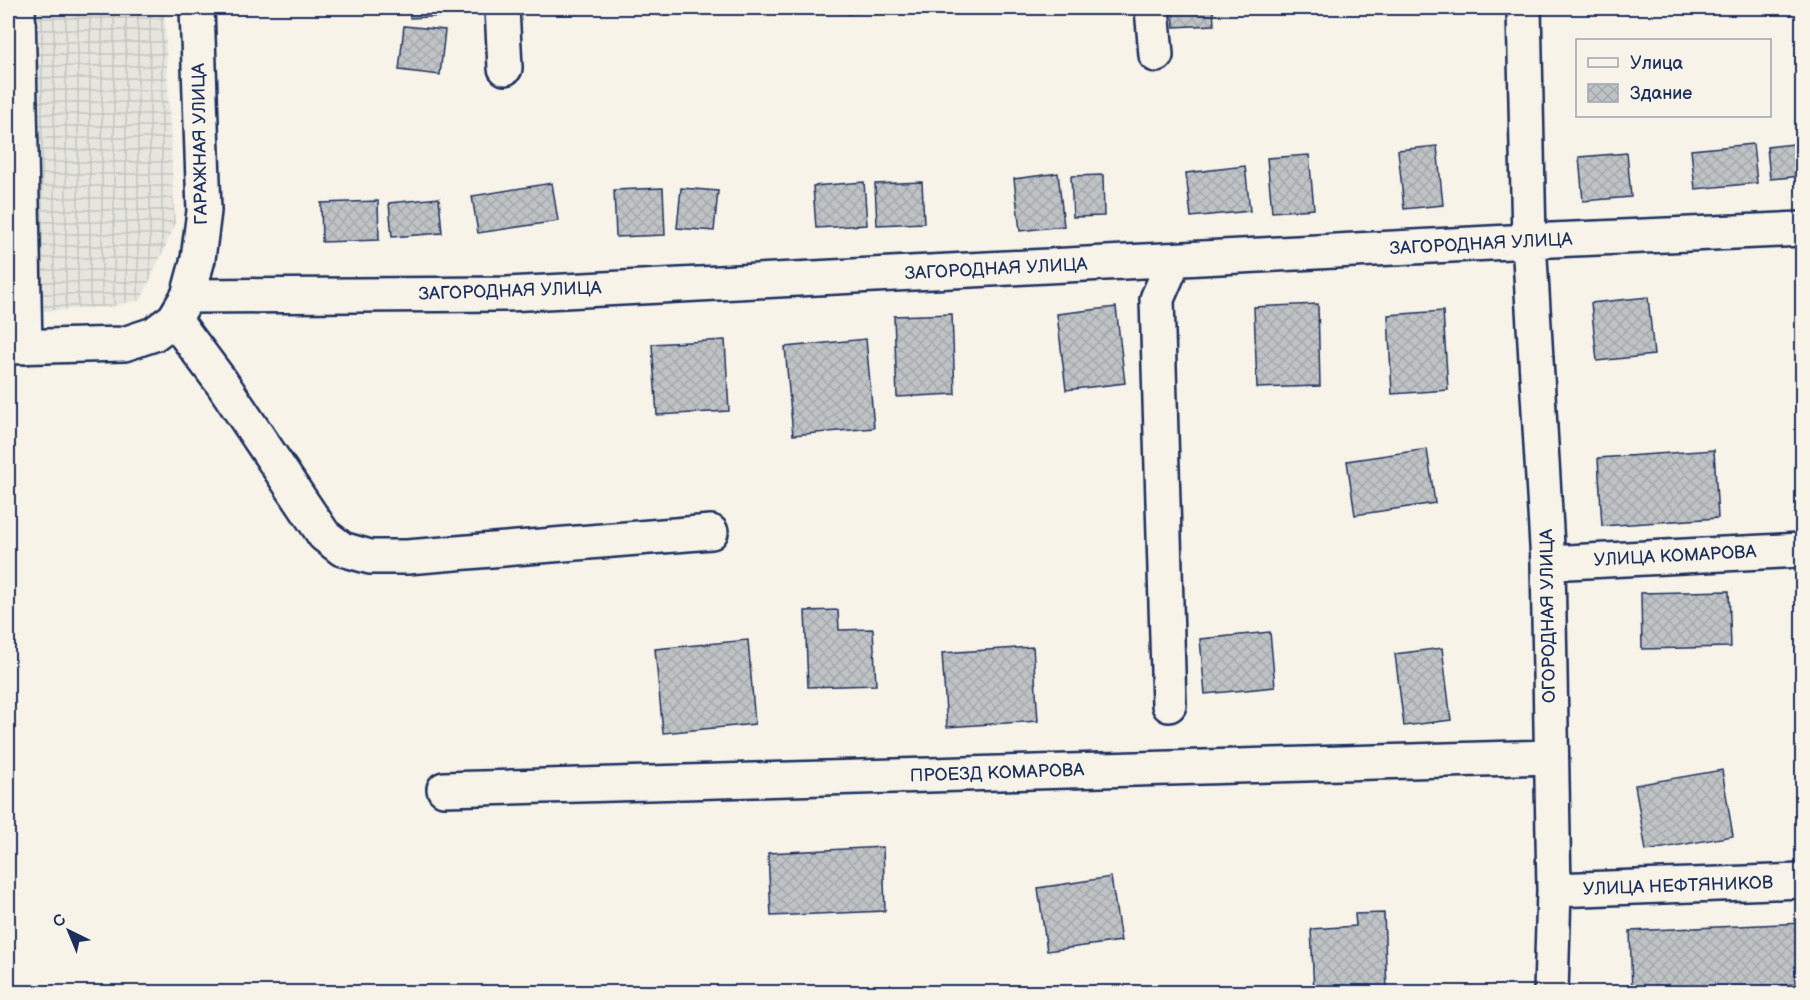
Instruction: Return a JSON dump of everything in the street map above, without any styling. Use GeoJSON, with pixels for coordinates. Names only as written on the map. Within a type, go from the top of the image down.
{"type":"FeatureCollection","features":[{"type":"Feature","properties":{"kind":"street"},"geometry":{"type":"LineString","coordinates":[[18,8],[16,347],[124,344],[154,334],[181,307],[222,383],[324,535],[342,549],[370,557],[407,557],[711,532]]}},
{"type":"Feature","properties":{"kind":"street","name":"ГАРАЖНАЯ УЛИЦА"},"geometry":{"type":"LineString","coordinates":[[181,307],[198,259],[204,211],[197,8]]}},
{"type":"Feature","properties":{"kind":"street"},"geometry":{"type":"LineString","coordinates":[[502,8],[505,68]]}},
{"type":"Feature","properties":{"kind":"street"},"geometry":{"type":"LineString","coordinates":[[1152,8],[1156,55]]}},
{"type":"Feature","properties":{"kind":"street","name":"ОГОРОДНАЯ УЛИЦА"},"geometry":{"type":"LineString","coordinates":[[1524,8],[1529,241],[1548,563],[1554,890],[1551,993]]}},
{"type":"Feature","properties":{"kind":"street","name":"ЗАГОРОДНАЯ УЛИЦА"},"geometry":{"type":"LineString","coordinates":[[181,307],[507,294],[1803,229]]}},
{"type":"Feature","properties":{"kind":"street"},"geometry":{"type":"LineString","coordinates":[[1169,705],[1157,299],[1174,260]]}},
{"type":"Feature","properties":{"kind":"street","name":"УЛИЦА КОМАРОВА"},"geometry":{"type":"LineString","coordinates":[[1548,563],[1803,550]]}},
{"type":"Feature","properties":{"kind":"street","name":"ПРОЕЗД КОМАРОВА"},"geometry":{"type":"LineString","coordinates":[[444,789],[1551,757]]}},
{"type":"Feature","properties":{"kind":"street","name":"УЛИЦА НЕФТЯНИКОВ"},"geometry":{"type":"LineString","coordinates":[[1554,890],[1803,881]]}},
{"type":"Feature","properties":{"kind":"shaded area"},"geometry":{"type":"Polygon","coordinates":[[[8,8],[164,8],[175,225],[141,300],[109,307],[8,313],[8,8]]]}},
{"type":"Feature","properties":{"kind":"building"},"geometry":{"type":"Polygon","coordinates":[[[409,8],[448,8],[448,16],[410,18],[409,8]]]}},
{"type":"Feature","properties":{"kind":"building"},"geometry":{"type":"Polygon","coordinates":[[[656,8],[704,8],[705,13],[656,15],[656,8]]]}},
{"type":"Feature","properties":{"kind":"building"},"geometry":{"type":"Polygon","coordinates":[[[847,8],[894,8],[848,14],[847,8]]]}},
{"type":"Feature","properties":{"kind":"building"},"geometry":{"type":"Polygon","coordinates":[[[1034,8],[1072,8],[1034,11],[1034,8]]]}},
{"type":"Feature","properties":{"kind":"building"},"geometry":{"type":"Polygon","coordinates":[[[1173,8],[1213,8],[1214,25],[1174,27],[1173,8]]]}},
{"type":"Feature","properties":{"kind":"building"},"geometry":{"type":"Polygon","coordinates":[[[404,26],[445,30],[440,75],[399,70],[404,26]]]}},
{"type":"Feature","properties":{"kind":"building"},"geometry":{"type":"Polygon","coordinates":[[[1802,143],[1802,176],[1770,179],[1767,147],[1802,143]]]}},
{"type":"Feature","properties":{"kind":"building"},"geometry":{"type":"Polygon","coordinates":[[[1753,144],[1757,183],[1695,189],[1691,150],[1753,144]]]}},
{"type":"Feature","properties":{"kind":"building"},"geometry":{"type":"Polygon","coordinates":[[[1437,146],[1443,205],[1404,209],[1398,150],[1437,146]]]}},
{"type":"Feature","properties":{"kind":"building"},"geometry":{"type":"Polygon","coordinates":[[[1627,153],[1631,197],[1583,201],[1579,157],[1627,153]]]}},
{"type":"Feature","properties":{"kind":"building"},"geometry":{"type":"Polygon","coordinates":[[[1309,155],[1314,209],[1272,212],[1267,158],[1309,155]]]}},
{"type":"Feature","properties":{"kind":"building"},"geometry":{"type":"Polygon","coordinates":[[[1245,166],[1250,211],[1191,217],[1186,173],[1245,166]]]}},
{"type":"Feature","properties":{"kind":"building"},"geometry":{"type":"Polygon","coordinates":[[[1058,173],[1064,226],[1020,231],[1014,179],[1058,173]]]}},
{"type":"Feature","properties":{"kind":"building"},"geometry":{"type":"Polygon","coordinates":[[[1103,175],[1104,216],[1073,217],[1071,176],[1103,175]]]}},
{"type":"Feature","properties":{"kind":"building"},"geometry":{"type":"Polygon","coordinates":[[[864,182],[867,225],[816,228],[813,186],[864,182]]]}},
{"type":"Feature","properties":{"kind":"building"},"geometry":{"type":"Polygon","coordinates":[[[922,182],[924,223],[877,225],[875,184],[922,182]]]}},
{"type":"Feature","properties":{"kind":"building"},"geometry":{"type":"Polygon","coordinates":[[[552,183],[558,221],[478,233],[472,196],[552,183]]]}},
{"type":"Feature","properties":{"kind":"building"},"geometry":{"type":"Polygon","coordinates":[[[663,188],[665,235],[616,237],[614,190],[663,188]]]}},
{"type":"Feature","properties":{"kind":"building"},"geometry":{"type":"Polygon","coordinates":[[[681,188],[718,191],[714,231],[677,228],[681,188]]]}},
{"type":"Feature","properties":{"kind":"building"},"geometry":{"type":"Polygon","coordinates":[[[439,198],[442,233],[392,237],[389,203],[439,198]]]}},
{"type":"Feature","properties":{"kind":"building"},"geometry":{"type":"Polygon","coordinates":[[[378,201],[379,240],[322,242],[321,203],[378,201]]]}},
{"type":"Feature","properties":{"kind":"building"},"geometry":{"type":"Polygon","coordinates":[[[1648,297],[1654,355],[1597,361],[1591,303],[1648,297]]]}},
{"type":"Feature","properties":{"kind":"building"},"geometry":{"type":"Polygon","coordinates":[[[1318,304],[1320,386],[1257,388],[1254,307],[1318,304]]]}},
{"type":"Feature","properties":{"kind":"building"},"geometry":{"type":"Polygon","coordinates":[[[1116,307],[1125,383],[1066,390],[1057,314],[1116,307]]]}},
{"type":"Feature","properties":{"kind":"building"},"geometry":{"type":"Polygon","coordinates":[[[1443,311],[1448,390],[1392,394],[1388,315],[1443,311]]]}},
{"type":"Feature","properties":{"kind":"building"},"geometry":{"type":"Polygon","coordinates":[[[952,314],[955,394],[897,397],[894,316],[952,314]]]}},
{"type":"Feature","properties":{"kind":"building"},"geometry":{"type":"Polygon","coordinates":[[[866,339],[874,428],[793,435],[785,347],[866,339]]]}},
{"type":"Feature","properties":{"kind":"building"},"geometry":{"type":"Polygon","coordinates":[[[725,340],[729,411],[657,415],[652,344],[725,340]]]}},
{"type":"Feature","properties":{"kind":"building"},"geometry":{"type":"Polygon","coordinates":[[[1427,449],[1435,503],[1355,515],[1347,461],[1427,449]]]}},
{"type":"Feature","properties":{"kind":"building"},"geometry":{"type":"Polygon","coordinates":[[[1714,450],[1718,518],[1602,526],[1598,458],[1714,450]]]}},
{"type":"Feature","properties":{"kind":"building"},"geometry":{"type":"Polygon","coordinates":[[[1729,591],[1731,647],[1642,649],[1641,593],[1729,591]]]}},
{"type":"Feature","properties":{"kind":"building"},"geometry":{"type":"Polygon","coordinates":[[[838,610],[839,630],[873,629],[876,685],[808,687],[805,611],[838,610]]]}},
{"type":"Feature","properties":{"kind":"building"},"geometry":{"type":"Polygon","coordinates":[[[1270,632],[1275,687],[1205,694],[1200,639],[1270,632]]]}},
{"type":"Feature","properties":{"kind":"building"},"geometry":{"type":"Polygon","coordinates":[[[748,640],[755,724],[663,733],[655,649],[748,640]]]}},
{"type":"Feature","properties":{"kind":"building"},"geometry":{"type":"Polygon","coordinates":[[[1033,647],[1038,721],[947,727],[942,653],[1033,647]]]}},
{"type":"Feature","properties":{"kind":"building"},"geometry":{"type":"Polygon","coordinates":[[[1442,648],[1451,720],[1404,726],[1395,654],[1442,648]]]}},
{"type":"Feature","properties":{"kind":"building"},"geometry":{"type":"Polygon","coordinates":[[[1722,770],[1733,836],[1646,851],[1635,785],[1722,770]]]}},
{"type":"Feature","properties":{"kind":"building"},"geometry":{"type":"Polygon","coordinates":[[[883,847],[885,911],[771,916],[768,853],[883,847]]]}},
{"type":"Feature","properties":{"kind":"building"},"geometry":{"type":"Polygon","coordinates":[[[1111,877],[1121,941],[1047,951],[1038,888],[1111,877]]]}},
{"type":"Feature","properties":{"kind":"building"},"geometry":{"type":"Polygon","coordinates":[[[1384,913],[1387,991],[1314,992],[1311,929],[1356,926],[1355,914],[1384,913]]]}},
{"type":"Feature","properties":{"kind":"building"},"geometry":{"type":"Polygon","coordinates":[[[1802,923],[1802,984],[1632,992],[1630,931],[1802,923]]]}}]}
